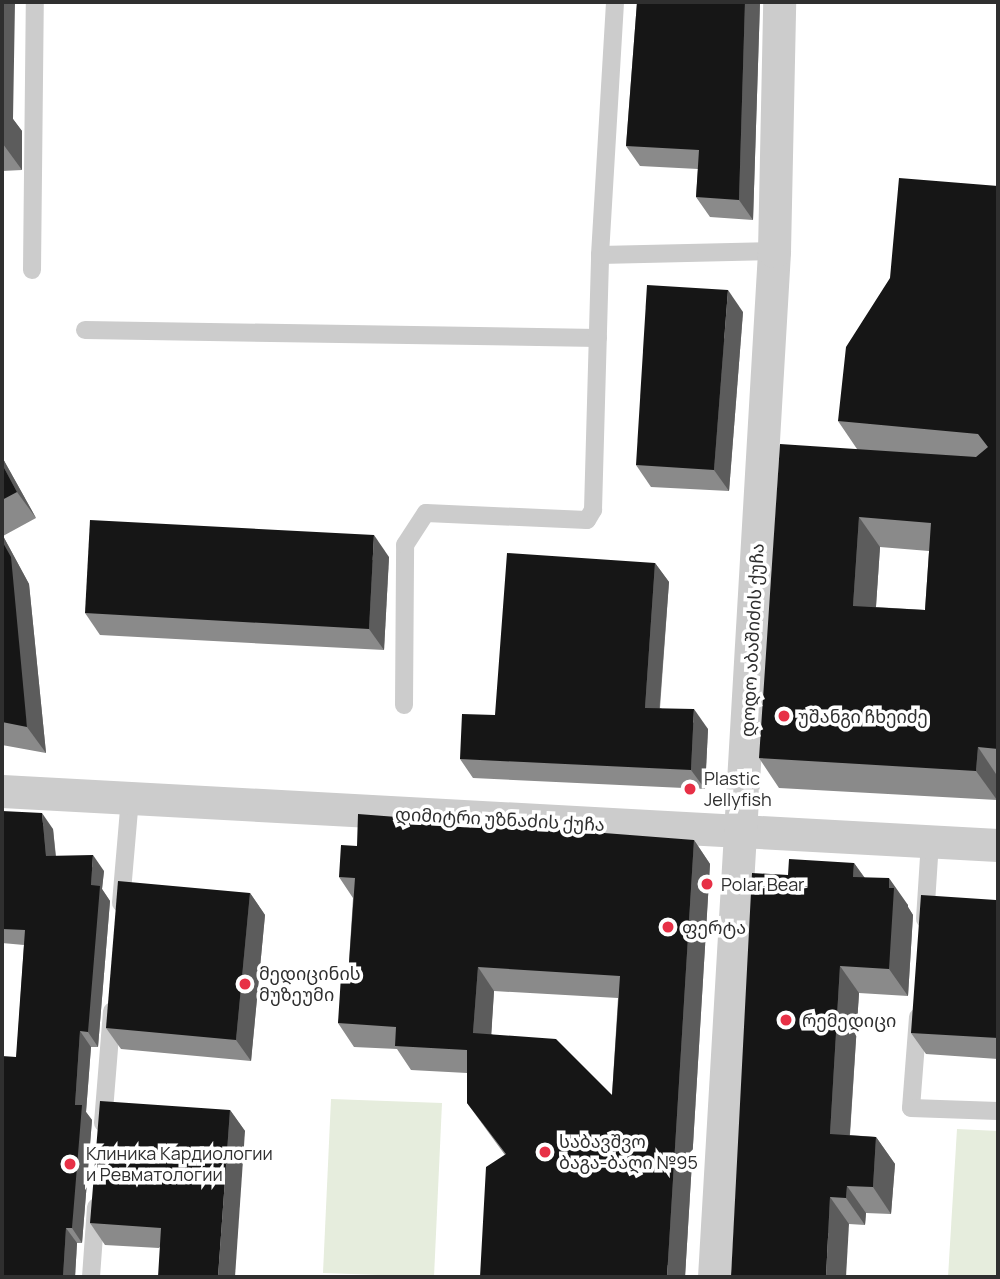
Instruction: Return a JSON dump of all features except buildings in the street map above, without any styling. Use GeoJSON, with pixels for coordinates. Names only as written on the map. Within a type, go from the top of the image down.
{"type":"FeatureCollection","features":[{"type":"Feature","properties":{"kind":"street","name":"დოდო აბაშიძის ქუჩა"},"geometry":{"type":"LineString","coordinates":[[714,1277],[740,833],[775,455],[774,251],[779,2]]}},
{"type":"Feature","properties":{"kind":"street","name":"დიმიტრი უზნაძის ქუჩა"},"geometry":{"type":"LineString","coordinates":[[2,791],[998,845]]}},
{"type":"Feature","properties":{"kind":"lane"},"geometry":{"type":"LineString","coordinates":[[32,270],[35,2]]}},
{"type":"Feature","properties":{"kind":"lane"},"geometry":{"type":"LineString","coordinates":[[404,705],[405,545],[426,513],[587,520],[593,510],[600,255],[615,2]]}},
{"type":"Feature","properties":{"kind":"lane"},"geometry":{"type":"LineString","coordinates":[[600,255],[774,251]]}},
{"type":"Feature","properties":{"kind":"lane"},"geometry":{"type":"LineString","coordinates":[[85,330],[598,338]]}},
{"type":"Feature","properties":{"kind":"lane"},"geometry":{"type":"LineString","coordinates":[[120,922],[130,799]]}},
{"type":"Feature","properties":{"kind":"lane"},"geometry":{"type":"LineString","coordinates":[[923,941],[930,842]]}},
{"type":"Feature","properties":{"kind":"lane"},"geometry":{"type":"LineString","coordinates":[[102,1140],[114,990]]}},
{"type":"Feature","properties":{"kind":"lane"},"geometry":{"type":"LineString","coordinates":[[919,997],[911,1108],[998,1111]]}},
{"type":"Feature","properties":{"kind":"lane"},"geometry":{"type":"LineString","coordinates":[[91,1277],[99,1181]]}},
{"type":"Feature","properties":{"kind":"green space"},"geometry":{"type":"Polygon","coordinates":[[[331,1099],[442,1103],[434,1277],[323,1273],[331,1099]]]}},
{"type":"Feature","properties":{"kind":"green space"},"geometry":{"type":"Polygon","coordinates":[[[957,1129],[998,1131],[998,1277],[948,1277],[957,1129]]]}},
{"type":"Feature","properties":{"kind":"place","name":"უშანგი ჩხეიძე"},"geometry":{"type":"Point","coordinates":[784,716]}},
{"type":"Feature","properties":{"kind":"place","name":"Plastic Jellyfish"},"geometry":{"type":"Point","coordinates":[690,789]}},
{"type":"Feature","properties":{"kind":"place","name":"Polar Bear"},"geometry":{"type":"Point","coordinates":[707,884]}},
{"type":"Feature","properties":{"kind":"place","name":"ფერტა"},"geometry":{"type":"Point","coordinates":[668,927]}},
{"type":"Feature","properties":{"kind":"place","name":"მედიცინის მუზეუმი"},"geometry":{"type":"Point","coordinates":[245,984]}},
{"type":"Feature","properties":{"kind":"place","name":"რემედიცი"},"geometry":{"type":"Point","coordinates":[786,1020]}},
{"type":"Feature","properties":{"kind":"place","name":"საბავშვო ბაგა-ბაღი №95"},"geometry":{"type":"Point","coordinates":[545,1152]}},
{"type":"Feature","properties":{"kind":"place","name":"Клиника Кардиологии и Ревматологии"},"geometry":{"type":"Point","coordinates":[70,1164]}}]}
